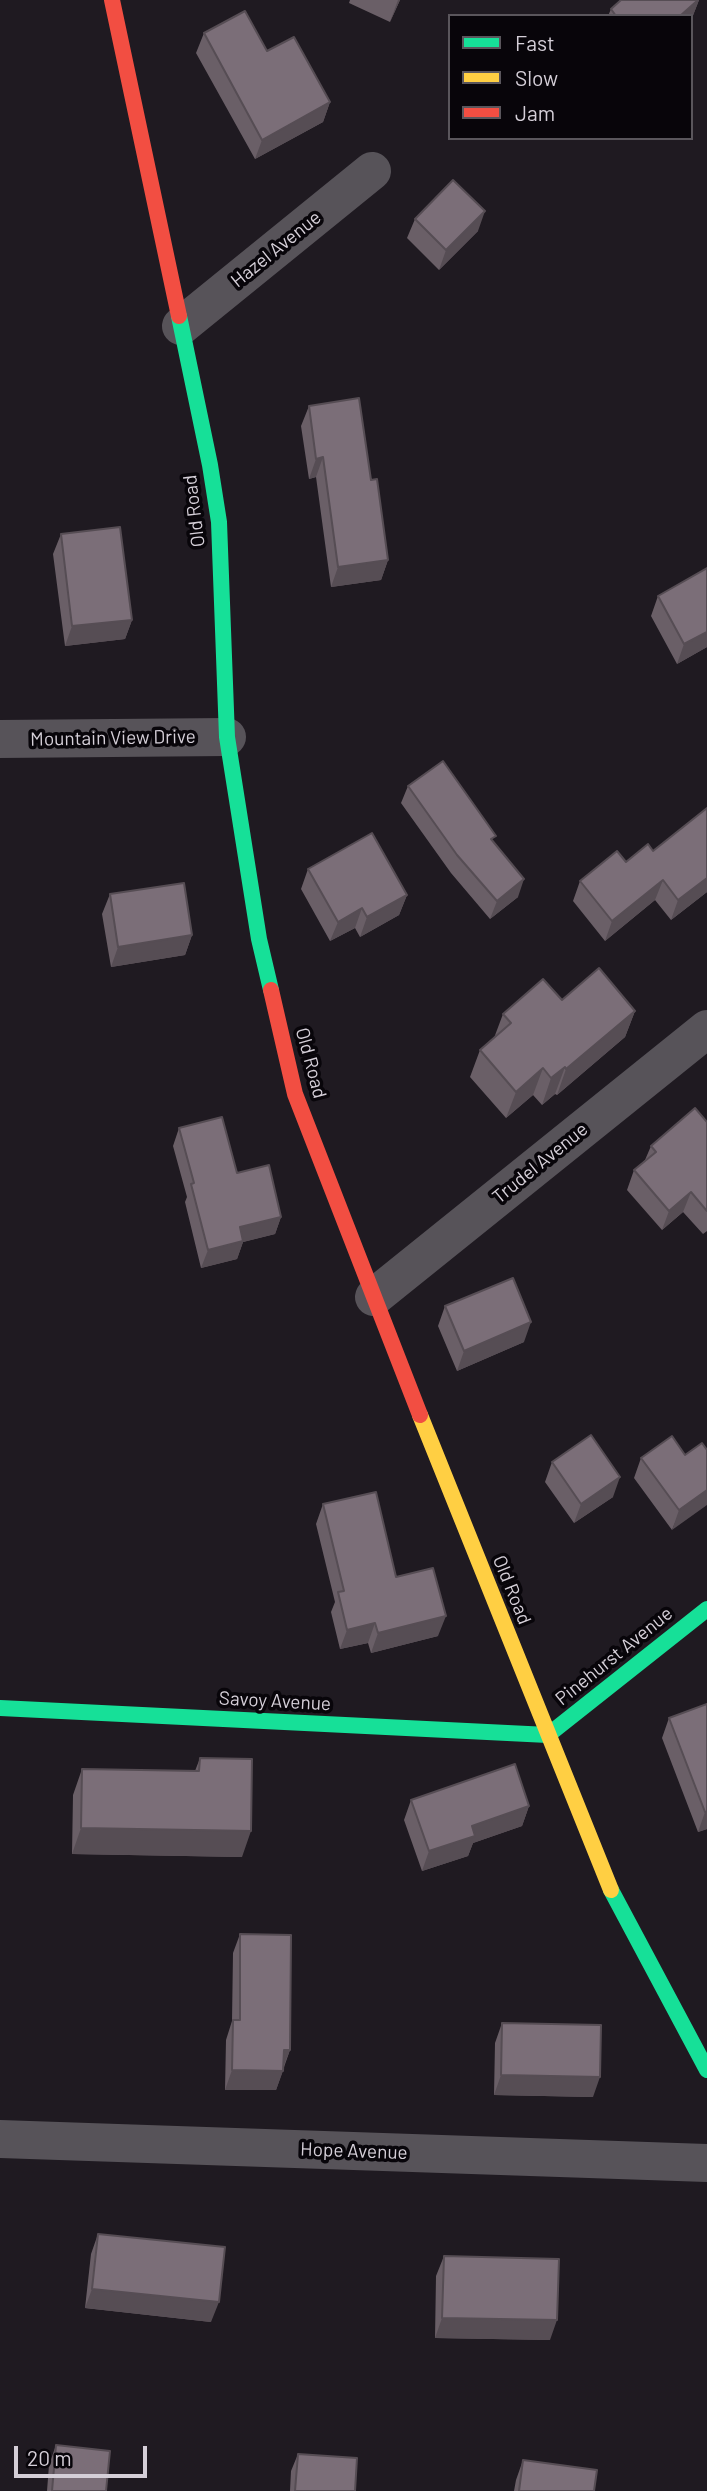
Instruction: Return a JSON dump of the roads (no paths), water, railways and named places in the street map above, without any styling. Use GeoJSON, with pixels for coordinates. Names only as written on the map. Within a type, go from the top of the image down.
{"type":"FeatureCollection","features":[{"type":"Feature","properties":{"kind":"street","name":"Old Road"},"geometry":{"type":"LineString","coordinates":[[112,0],[210,465],[219,522],[227,737],[259,939],[295,1094],[610,1888],[707,2070]]}},
{"type":"Feature","properties":{"kind":"street","name":"Hazel Avenue"},"geometry":{"type":"LineString","coordinates":[[181,326],[372,171]]}},
{"type":"Feature","properties":{"kind":"street","name":"Mountain View Drive"},"geometry":{"type":"LineString","coordinates":[[0,739],[227,737]]}},
{"type":"Feature","properties":{"kind":"street","name":"Trudel Avenue"},"geometry":{"type":"LineString","coordinates":[[374,1297],[707,1029]]}},
{"type":"Feature","properties":{"kind":"street","name":"Pinehurst Avenue"},"geometry":{"type":"LineString","coordinates":[[548,1735],[707,1609]]}},
{"type":"Feature","properties":{"kind":"street","name":"Savoy Avenue"},"geometry":{"type":"LineString","coordinates":[[0,1707],[548,1735]]}},
{"type":"Feature","properties":{"kind":"street","name":"Hope Avenue"},"geometry":{"type":"LineString","coordinates":[[0,2139],[707,2163]]}}]}
